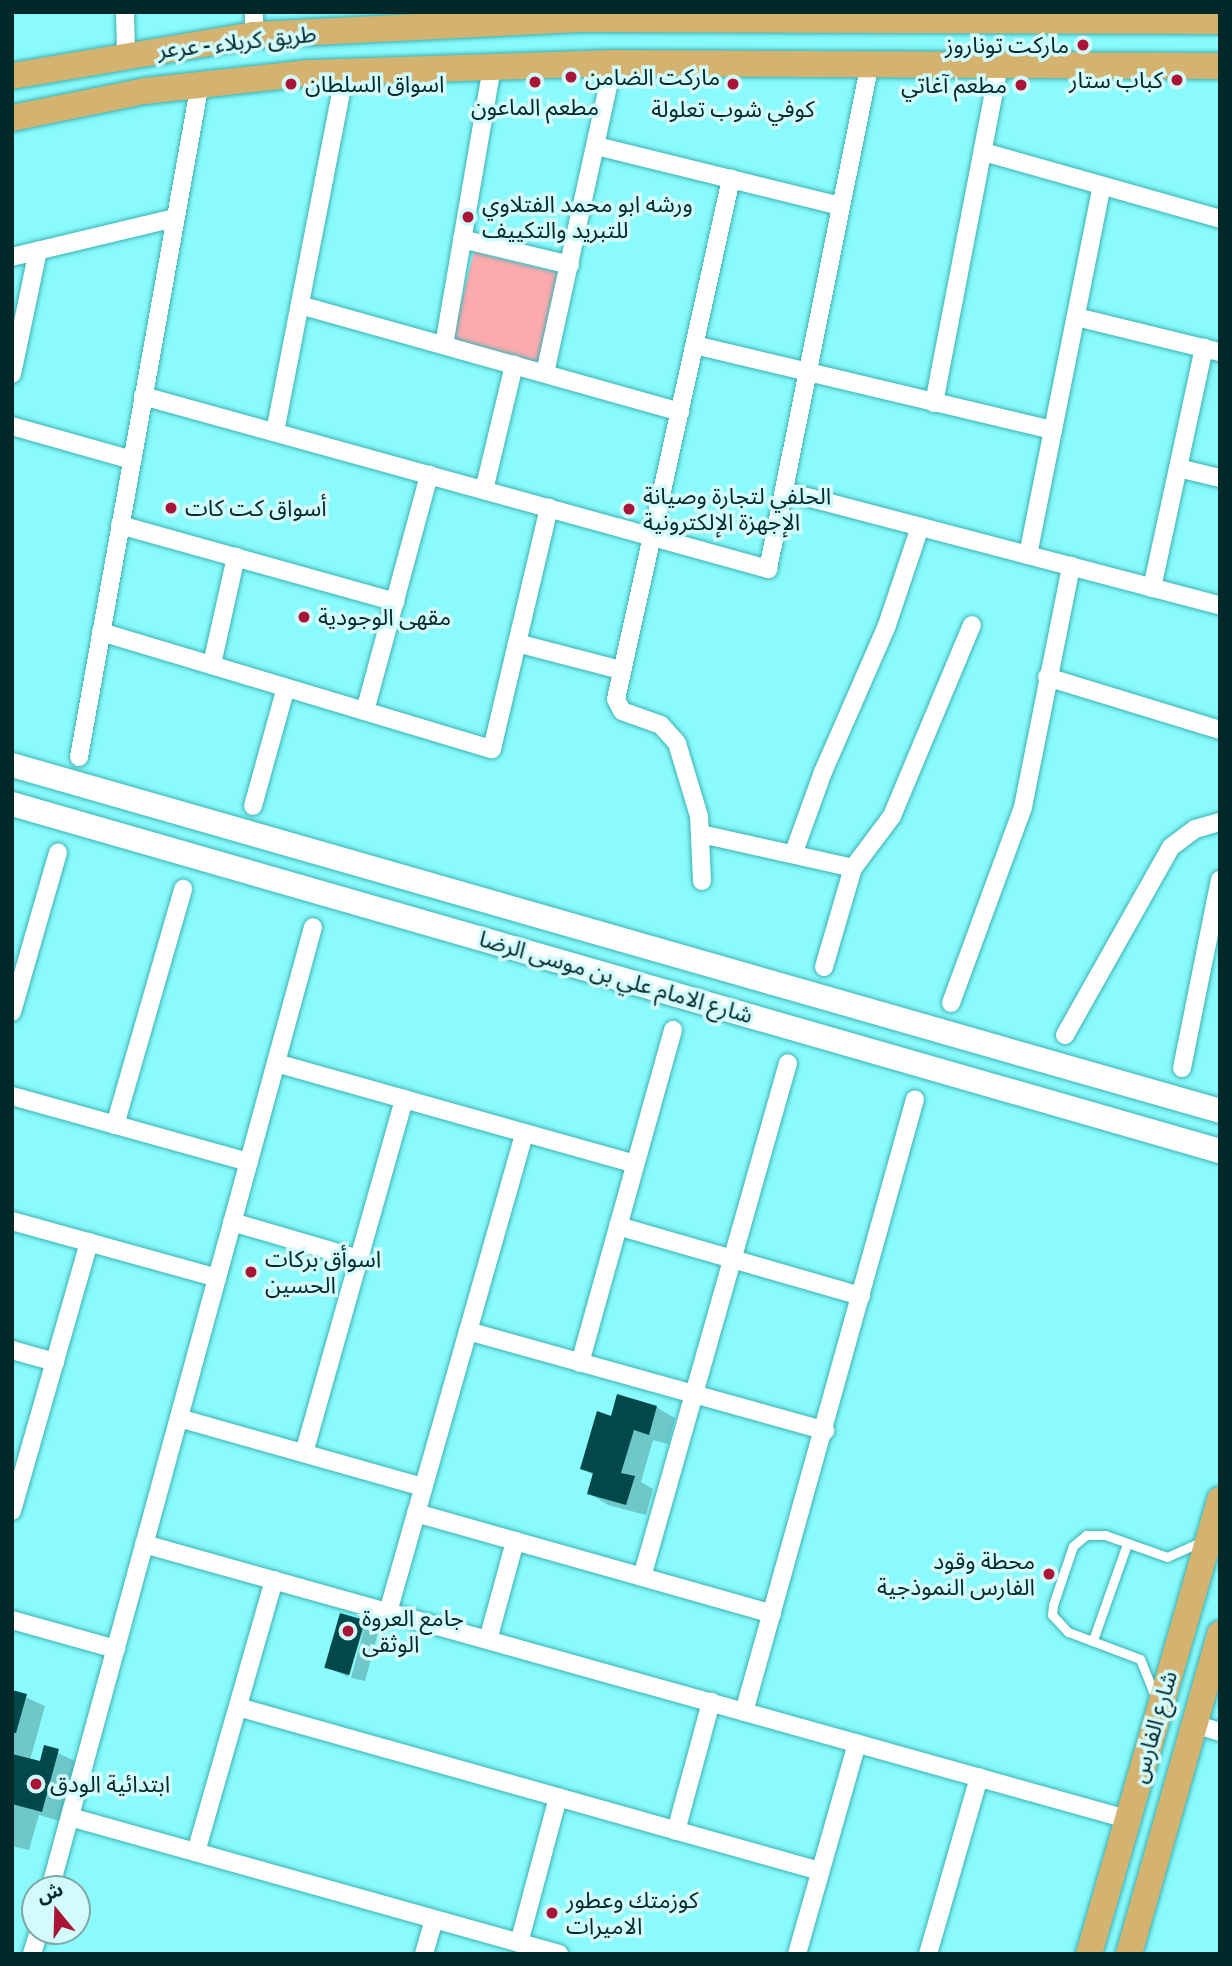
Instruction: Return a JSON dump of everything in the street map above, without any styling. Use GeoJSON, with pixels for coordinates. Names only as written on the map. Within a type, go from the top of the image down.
{"type":"FeatureCollection","features":[{"type":"Feature","properties":{"kind":"main road","name":"طريق كربلاء - عرعر"},"geometry":{"type":"LineString","coordinates":[[22,74],[126,54],[254,24],[651,14],[1135,17],[1220,21]]}},
{"type":"Feature","properties":{"kind":"main road"},"geometry":{"type":"LineString","coordinates":[[100,59],[94,79],[106,97]]}},
{"type":"Feature","properties":{"kind":"main road","name":"طريق كربلاء - عرعر"},"geometry":{"type":"LineString","coordinates":[[12,118],[106,97],[200,83],[345,72],[613,63],[1220,66]]}},
{"type":"Feature","properties":{"kind":"main road"},"geometry":{"type":"LineString","coordinates":[[22,74],[45,90],[39,111]]}},
{"type":"Feature","properties":{"kind":"main road","name":"شارع الامام علي بن موسى الرضا"},"geometry":{"type":"LineString","coordinates":[[12,765],[1220,1111]]}},
{"type":"Feature","properties":{"kind":"main road","name":"شارع الامام علي بن موسى الرضا"},"geometry":{"type":"LineString","coordinates":[[12,804],[1218,1144]]}},
{"type":"Feature","properties":{"kind":"main road","name":"شارع الفارس"},"geometry":{"type":"LineString","coordinates":[[1091,1946],[1220,1500]]}},
{"type":"Feature","properties":{"kind":"main road","name":"شارع الفارس"},"geometry":{"type":"LineString","coordinates":[[1130,1950],[1220,1634]]}},
{"type":"Feature","properties":{"kind":"main road"},"geometry":{"type":"LineString","coordinates":[[1091,1946],[1130,1950]]}},
{"type":"Feature","properties":{"kind":"street"},"geometry":{"type":"LineString","coordinates":[[125,12],[126,54]]}},
{"type":"Feature","properties":{"kind":"street"},"geometry":{"type":"LineString","coordinates":[[545,373],[613,63]]}},
{"type":"Feature","properties":{"kind":"street"},"geometry":{"type":"LineString","coordinates":[[143,396],[768,569],[870,63]]}},
{"type":"Feature","properties":{"kind":"street"},"geometry":{"type":"LineString","coordinates":[[934,402],[999,65]]}},
{"type":"Feature","properties":{"kind":"street"},"geometry":{"type":"LineString","coordinates":[[444,345],[492,66]]}},
{"type":"Feature","properties":{"kind":"street"},"geometry":{"type":"LineString","coordinates":[[275,432],[345,72]]}},
{"type":"Feature","properties":{"kind":"street"},"geometry":{"type":"LineString","coordinates":[[79,757],[200,83]]}},
{"type":"Feature","properties":{"kind":"street"},"geometry":{"type":"LineString","coordinates":[[596,146],[841,206]]}},
{"type":"Feature","properties":{"kind":"street"},"geometry":{"type":"LineString","coordinates":[[984,152],[1220,219]]}},
{"type":"Feature","properties":{"kind":"street"},"geometry":{"type":"LineString","coordinates":[[702,880],[702,834],[695,799],[673,736],[661,725],[626,714],[618,707],[621,670],[731,179]]}},
{"type":"Feature","properties":{"kind":"street"},"geometry":{"type":"LineString","coordinates":[[1028,555],[1102,186]]}},
{"type":"Feature","properties":{"kind":"street"},"geometry":{"type":"LineString","coordinates":[[12,257],[175,218]]}},
{"type":"Feature","properties":{"kind":"street"},"geometry":{"type":"LineString","coordinates":[[462,239],[570,265]]}},
{"type":"Feature","properties":{"kind":"street"},"geometry":{"type":"LineString","coordinates":[[12,374],[38,251]]}},
{"type":"Feature","properties":{"kind":"street"},"geometry":{"type":"LineString","coordinates":[[300,305],[680,412]]}},
{"type":"Feature","properties":{"kind":"street"},"geometry":{"type":"LineString","coordinates":[[1076,317],[1212,350],[1178,468],[1152,588]]}},
{"type":"Feature","properties":{"kind":"street"},"geometry":{"type":"LineString","coordinates":[[695,345],[809,375],[1053,430]]}},
{"type":"Feature","properties":{"kind":"street"},"geometry":{"type":"LineString","coordinates":[[484,490],[514,365]]}},
{"type":"Feature","properties":{"kind":"street"},"geometry":{"type":"LineString","coordinates":[[12,426],[132,460]]}},
{"type":"Feature","properties":{"kind":"street"},"geometry":{"type":"LineString","coordinates":[[1178,468],[1220,478]]}},
{"type":"Feature","properties":{"kind":"street"},"geometry":{"type":"LineString","coordinates":[[365,711],[429,475]]}},
{"type":"Feature","properties":{"kind":"street"},"geometry":{"type":"LineString","coordinates":[[784,491],[1220,606]]}},
{"type":"Feature","properties":{"kind":"street"},"geometry":{"type":"LineString","coordinates":[[101,632],[492,749],[549,508]]}},
{"type":"Feature","properties":{"kind":"street"},"geometry":{"type":"LineString","coordinates":[[120,525],[395,602]]}},
{"type":"Feature","properties":{"kind":"street"},"geometry":{"type":"LineString","coordinates":[[794,852],[823,772],[886,628],[920,527]]}},
{"type":"Feature","properties":{"kind":"street"},"geometry":{"type":"LineString","coordinates":[[212,664],[236,557]]}},
{"type":"Feature","properties":{"kind":"street"},"geometry":{"type":"LineString","coordinates":[[951,1003],[1023,807],[1071,566]]}},
{"type":"Feature","properties":{"kind":"street"},"geometry":{"type":"LineString","coordinates":[[824,967],[853,868],[892,816],[972,625]]}},
{"type":"Feature","properties":{"kind":"street"},"geometry":{"type":"LineString","coordinates":[[517,643],[621,670]]}},
{"type":"Feature","properties":{"kind":"street"},"geometry":{"type":"LineString","coordinates":[[1047,677],[1220,730]]}},
{"type":"Feature","properties":{"kind":"street"},"geometry":{"type":"LineString","coordinates":[[253,806],[286,687]]}},
{"type":"Feature","properties":{"kind":"street"},"geometry":{"type":"LineString","coordinates":[[1065,1035],[1171,847],[1195,829],[1220,822]]}},
{"type":"Feature","properties":{"kind":"street"},"geometry":{"type":"LineString","coordinates":[[702,834],[794,852],[853,868]]}},
{"type":"Feature","properties":{"kind":"street"},"geometry":{"type":"LineString","coordinates":[[12,1012],[58,853]]}},
{"type":"Feature","properties":{"kind":"street"},"geometry":{"type":"LineString","coordinates":[[1182,1068],[1220,880]]}},
{"type":"Feature","properties":{"kind":"street"},"geometry":{"type":"LineString","coordinates":[[115,1125],[183,889]]}},
{"type":"Feature","properties":{"kind":"street"},"geometry":{"type":"LineString","coordinates":[[54,1875],[313,927]]}},
{"type":"Feature","properties":{"kind":"street"},"geometry":{"type":"LineString","coordinates":[[580,1363],[673,1030]]}},
{"type":"Feature","properties":{"kind":"street"},"geometry":{"type":"LineString","coordinates":[[276,1063],[635,1164]]}},
{"type":"Feature","properties":{"kind":"street"},"geometry":{"type":"LineString","coordinates":[[642,1577],[788,1063]]}},
{"type":"Feature","properties":{"kind":"street"},"geometry":{"type":"LineString","coordinates":[[12,1096],[249,1162]]}},
{"type":"Feature","properties":{"kind":"street"},"geometry":{"type":"LineString","coordinates":[[304,1453],[404,1099]]}},
{"type":"Feature","properties":{"kind":"street"},"geometry":{"type":"LineString","coordinates":[[744,1712],[825,1431],[915,1099]]}},
{"type":"Feature","properties":{"kind":"street"},"geometry":{"type":"LineString","coordinates":[[388,1612],[524,1133]]}},
{"type":"Feature","properties":{"kind":"street"},"geometry":{"type":"LineString","coordinates":[[12,1221],[217,1278]]}},
{"type":"Feature","properties":{"kind":"street"},"geometry":{"type":"LineString","coordinates":[[232,1222],[359,1259]]}},
{"type":"Feature","properties":{"kind":"street"},"geometry":{"type":"LineString","coordinates":[[618,1226],[861,1296]]}},
{"type":"Feature","properties":{"kind":"street"},"geometry":{"type":"LineString","coordinates":[[12,1511],[15,1487],[55,1362],[89,1242]]}},
{"type":"Feature","properties":{"kind":"street"},"geometry":{"type":"LineString","coordinates":[[468,1331],[825,1431]]}},
{"type":"Feature","properties":{"kind":"street"},"geometry":{"type":"LineString","coordinates":[[12,1350],[55,1362]]}},
{"type":"Feature","properties":{"kind":"street"},"geometry":{"type":"LineString","coordinates":[[179,1418],[424,1487]]}},
{"type":"Feature","properties":{"kind":"street"},"geometry":{"type":"LineString","coordinates":[[416,1513],[772,1614]]}},
{"type":"Feature","properties":{"kind":"street"},"geometry":{"type":"LineString","coordinates":[[488,1640],[515,1541]]}},
{"type":"Feature","properties":{"kind":"street"},"geometry":{"type":"LineString","coordinates":[[144,1544],[1128,1819]]}},
{"type":"Feature","properties":{"kind":"street"},"geometry":{"type":"LineString","coordinates":[[196,1852],[274,1580]]}},
{"type":"Feature","properties":{"kind":"street"},"geometry":{"type":"LineString","coordinates":[[12,1620],[116,1649]]}},
{"type":"Feature","properties":{"kind":"street"},"geometry":{"type":"LineString","coordinates":[[677,1831],[711,1702]]}},
{"type":"Feature","properties":{"kind":"street"},"geometry":{"type":"LineString","coordinates":[[238,1707],[820,1871]]}},
{"type":"Feature","properties":{"kind":"street"},"geometry":{"type":"LineString","coordinates":[[1194,1724],[1220,1732]]}},
{"type":"Feature","properties":{"kind":"street"},"geometry":{"type":"LineString","coordinates":[[797,1954],[857,1743]]}},
{"type":"Feature","properties":{"kind":"street"},"geometry":{"type":"LineString","coordinates":[[929,1954],[979,1777]]}},
{"type":"Feature","properties":{"kind":"street"},"geometry":{"type":"LineString","coordinates":[[519,1942],[558,1797]]}},
{"type":"Feature","properties":{"kind":"street"},"geometry":{"type":"LineString","coordinates":[[70,1817],[559,1954]]}},
{"type":"Feature","properties":{"kind":"street"},"geometry":{"type":"LineString","coordinates":[[424,1954],[434,1919]]}},
{"type":"Feature","properties":{"kind":"lane"},"geometry":{"type":"LineString","coordinates":[[1156,1718],[1154,1691],[1140,1659],[1068,1632],[1052,1615],[1070,1555],[1077,1541],[1092,1533],[1159,1556],[1173,1556],[1191,1549],[1211,1531]]}},
{"type":"Feature","properties":{"kind":"lane"},"geometry":{"type":"LineString","coordinates":[[1093,1640],[1127,1544]]}},
{"type":"Feature","properties":{"kind":"shaded area"},"geometry":{"type":"Polygon","coordinates":[[[474,252],[560,274],[538,362],[452,340],[474,252]]]}},
{"type":"Feature","properties":{"kind":"building"},"geometry":{"type":"Polygon","coordinates":[[[617,1394],[657,1406],[649,1435],[634,1430],[621,1473],[635,1476],[626,1505],[587,1494],[593,1473],[580,1469],[597,1411],[611,1416],[617,1394]]]}},
{"type":"Feature","properties":{"kind":"building"},"geometry":{"type":"Polygon","coordinates":[[[340,1613],[365,1620],[349,1675],[324,1668],[340,1613]]]}},
{"type":"Feature","properties":{"kind":"building"},"geometry":{"type":"Polygon","coordinates":[[[12,1690],[27,1694],[16,1733],[12,1733],[12,1690]]]}},
{"type":"Feature","properties":{"kind":"building"},"geometry":{"type":"Polygon","coordinates":[[[44,1745],[59,1749],[42,1812],[12,1804],[12,1754],[40,1761],[44,1745]]]}},
{"type":"Feature","properties":{"kind":"place","name":"ماركت توناروز"},"geometry":{"type":"Point","coordinates":[1083,45]}},
{"type":"Feature","properties":{"kind":"place","name":"ماركت الضامن"},"geometry":{"type":"Point","coordinates":[571,77]}},
{"type":"Feature","properties":{"kind":"place","name":"كباب ستار"},"geometry":{"type":"Point","coordinates":[1177,80]}},
{"type":"Feature","properties":{"kind":"place","name":"مطعم الماعون"},"geometry":{"type":"Point","coordinates":[535,82]}},
{"type":"Feature","properties":{"kind":"place","name":"اسواق السلطان"},"geometry":{"type":"Point","coordinates":[291,84]}},
{"type":"Feature","properties":{"kind":"place","name":"كوفي شوب تعلولة"},"geometry":{"type":"Point","coordinates":[733,84]}},
{"type":"Feature","properties":{"kind":"place","name":"مطعم آغاتي"},"geometry":{"type":"Point","coordinates":[1021,85]}},
{"type":"Feature","properties":{"kind":"place","name":"ورشه ابو محمد الفتلاوي للتبريد والتكييف"},"geometry":{"type":"Point","coordinates":[468,217]}},
{"type":"Feature","properties":{"kind":"place","name":"أسواق كت كات"},"geometry":{"type":"Point","coordinates":[171,508]}},
{"type":"Feature","properties":{"kind":"place","name":"الحلفي لتجارة وصيانة الإجهزة الإلكترونية"},"geometry":{"type":"Point","coordinates":[629,509]}},
{"type":"Feature","properties":{"kind":"place","name":"مقهى الوجودية"},"geometry":{"type":"Point","coordinates":[304,617]}},
{"type":"Feature","properties":{"kind":"place","name":"اسوأق بركات الحسين"},"geometry":{"type":"Point","coordinates":[251,1272]}},
{"type":"Feature","properties":{"kind":"place","name":"محطة وقود الفارس النموذجية"},"geometry":{"type":"Point","coordinates":[1049,1574]}},
{"type":"Feature","properties":{"kind":"place","name":"جامع العروة الوثقى"},"geometry":{"type":"Point","coordinates":[348,1631]}},
{"type":"Feature","properties":{"kind":"place","name":"ابتدائية الودق"},"geometry":{"type":"Point","coordinates":[36,1784]}},
{"type":"Feature","properties":{"kind":"place","name":"كوزمتك وعطور الاميرات"},"geometry":{"type":"Point","coordinates":[552,1913]}}]}
